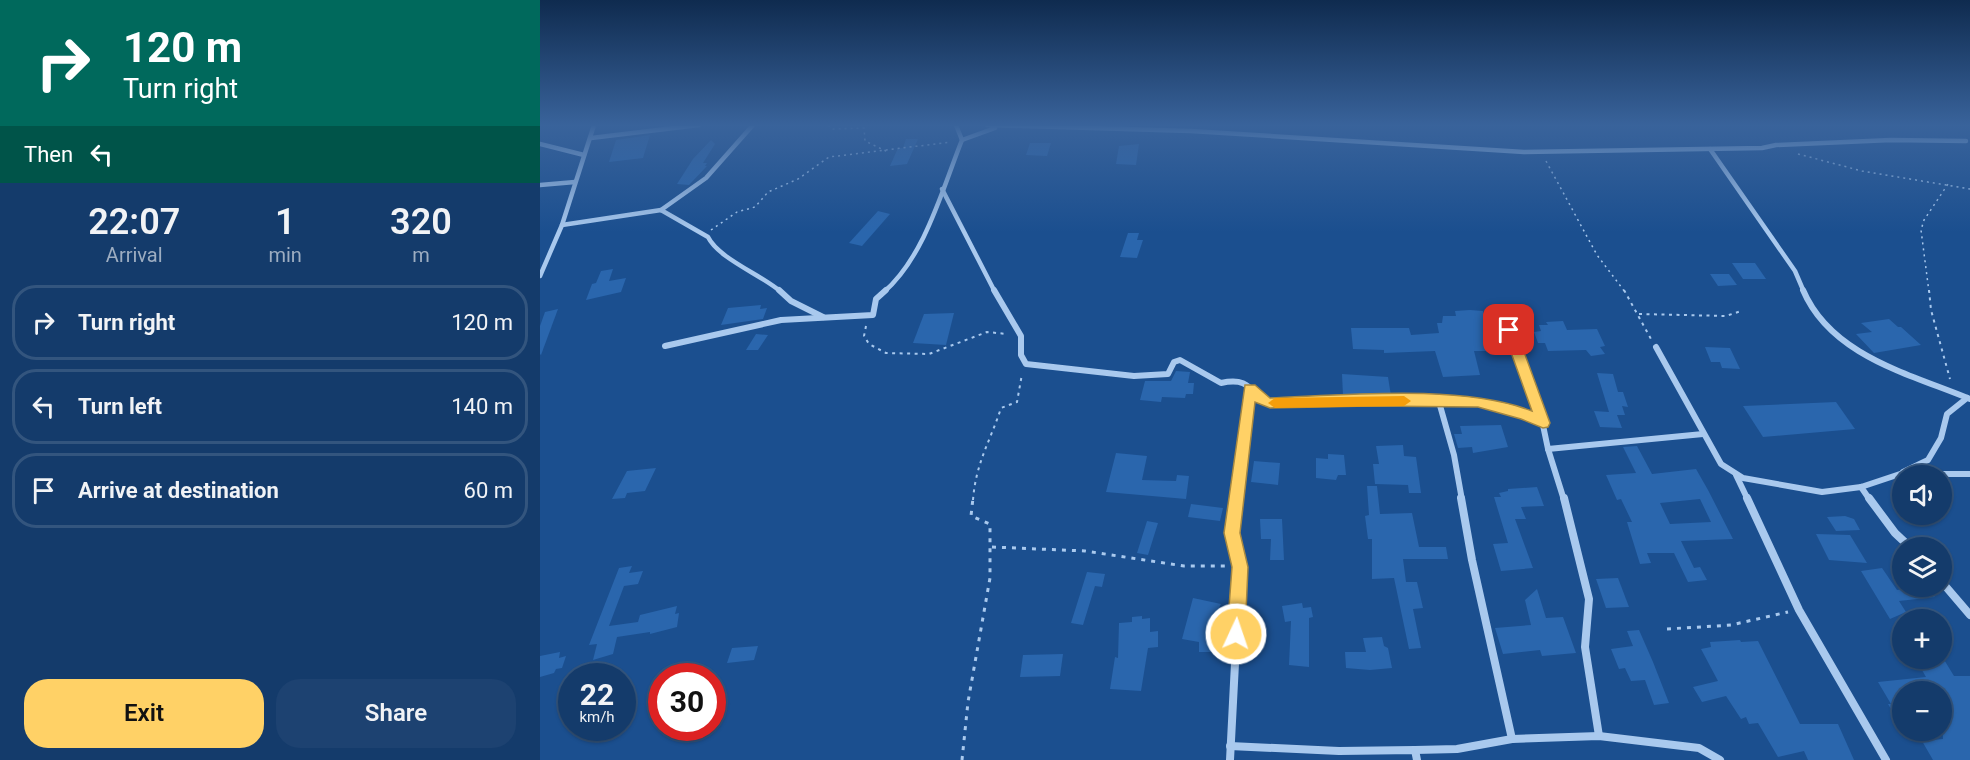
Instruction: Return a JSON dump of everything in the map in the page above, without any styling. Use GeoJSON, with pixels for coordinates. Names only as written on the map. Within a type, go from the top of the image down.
{"type":"FeatureCollection","features":[{"type":"Feature","properties":{"kind":"street"},"geometry":{"type":"LineString","coordinates":[[540,276],[562,225],[582,160]]}},
{"type":"Feature","properties":{"kind":"street"},"geometry":{"type":"LineString","coordinates":[[562,225],[661,210],[706,178],[722,160]]}},
{"type":"Feature","properties":{"kind":"street"},"geometry":{"type":"LineString","coordinates":[[665,346],[781,320],[873,315],[876,299],[902,278],[914,259],[953,160]]}},
{"type":"Feature","properties":{"kind":"street"},"geometry":{"type":"LineString","coordinates":[[1718,160],[1794,271],[1811,309],[1837,336],[1865,356],[1969,399],[1947,414],[1941,438],[1928,460],[1918,465]]}},
{"type":"Feature","properties":{"kind":"street"},"geometry":{"type":"LineString","coordinates":[[540,185],[575,183]]}},
{"type":"Feature","properties":{"kind":"street"},"geometry":{"type":"LineString","coordinates":[[942,189],[1009,319],[1021,336],[1021,355],[1026,364],[1134,376],[1145,373],[1163,376],[1168,374],[1174,362],[1180,360],[1221,383],[1236,380],[1245,383],[1263,402],[1481,403],[1525,414],[1543,423]]}},
{"type":"Feature","properties":{"kind":"street"},"geometry":{"type":"LineString","coordinates":[[661,210],[704,235],[728,256],[770,282],[790,301],[824,318]]}},
{"type":"Feature","properties":{"kind":"street"},"geometry":{"type":"LineString","coordinates":[[1509,330],[1543,423],[1548,449],[1572,523],[1589,599],[1585,647],[1599,736]]}},
{"type":"Feature","properties":{"kind":"street"},"geometry":{"type":"LineString","coordinates":[[1656,347],[1721,464],[1737,475],[1755,482],[1822,492],[1861,487],[1892,477]]}},
{"type":"Feature","properties":{"kind":"street"},"geometry":{"type":"LineString","coordinates":[[1230,760],[1240,567],[1232,533],[1250,389]]}},
{"type":"Feature","properties":{"kind":"street"},"geometry":{"type":"LineString","coordinates":[[1439,402],[1454,455],[1472,560],[1512,739]]}},
{"type":"Feature","properties":{"kind":"street"},"geometry":{"type":"LineString","coordinates":[[1548,449],[1703,434]]}},
{"type":"Feature","properties":{"kind":"street"},"geometry":{"type":"LineString","coordinates":[[1952,474],[1970,474]]}},
{"type":"Feature","properties":{"kind":"street"},"geometry":{"type":"LineString","coordinates":[[1737,475],[1799,610],[1886,760]]}},
{"type":"Feature","properties":{"kind":"street"},"geometry":{"type":"LineString","coordinates":[[1861,487],[1899,537]]}},
{"type":"Feature","properties":{"kind":"street"},"geometry":{"type":"LineString","coordinates":[[1952,594],[1970,615]]}},
{"type":"Feature","properties":{"kind":"street"},"geometry":{"type":"LineString","coordinates":[[1230,746],[1339,751],[1457,749],[1512,739],[1599,736],[1699,748],[1720,760]]}},
{"type":"Feature","properties":{"kind":"street"},"geometry":{"type":"LineString","coordinates":[[1415,750],[1418,760]]}},
{"type":"Feature","properties":{"kind":"path"},"geometry":{"type":"LineString","coordinates":[[704,235],[737,212],[755,207],[768,192],[798,179],[824,160]]}},
{"type":"Feature","properties":{"kind":"path"},"geometry":{"type":"LineString","coordinates":[[1546,160],[1597,255],[1622,286],[1656,347]]}},
{"type":"Feature","properties":{"kind":"path"},"geometry":{"type":"LineString","coordinates":[[1822,160],[1868,172],[1970,189]]}},
{"type":"Feature","properties":{"kind":"path"},"geometry":{"type":"LineString","coordinates":[[1948,184],[1924,220],[1921,230],[1931,310],[1953,391]]}},
{"type":"Feature","properties":{"kind":"path"},"geometry":{"type":"LineString","coordinates":[[1639,314],[1726,316],[1741,311]]}},
{"type":"Feature","properties":{"kind":"path"},"geometry":{"type":"LineString","coordinates":[[873,315],[864,336],[869,344],[886,353],[929,354],[987,332],[1021,336]]}},
{"type":"Feature","properties":{"kind":"path"},"geometry":{"type":"LineString","coordinates":[[962,760],[968,702],[990,578],[992,547],[990,524],[971,516],[974,484],[983,449],[994,430],[1000,408],[1017,402],[1020,376],[1026,364]]}},
{"type":"Feature","properties":{"kind":"path"},"geometry":{"type":"LineString","coordinates":[[992,547],[1085,551],[1184,566],[1240,567]]}},
{"type":"Feature","properties":{"kind":"path"},"geometry":{"type":"LineString","coordinates":[[1667,629],[1731,625],[1799,610]]}},
{"type":"Feature","properties":{"kind":"building"},"geometry":{"type":"Polygon","coordinates":[[[692,160],[705,160],[703,163],[707,163],[705,166],[707,166],[689,185],[677,184],[692,160]]]}},
{"type":"Feature","properties":{"kind":"building"},"geometry":{"type":"Polygon","coordinates":[[[892,160],[909,160],[907,164],[890,166],[892,160]]]}},
{"type":"Feature","properties":{"kind":"building"},"geometry":{"type":"Polygon","coordinates":[[[1117,160],[1137,160],[1136,165],[1116,164],[1117,160]]]}},
{"type":"Feature","properties":{"kind":"building"},"geometry":{"type":"Polygon","coordinates":[[[878,211],[890,214],[862,246],[849,243],[878,211]]]}},
{"type":"Feature","properties":{"kind":"building"},"geometry":{"type":"Polygon","coordinates":[[[1128,233],[1139,233],[1137,240],[1143,240],[1137,258],[1120,257],[1128,233]]]}},
{"type":"Feature","properties":{"kind":"building"},"geometry":{"type":"Polygon","coordinates":[[[1732,263],[1755,263],[1766,279],[1743,279],[1732,263]]]}},
{"type":"Feature","properties":{"kind":"building"},"geometry":{"type":"Polygon","coordinates":[[[613,269],[609,281],[626,278],[621,292],[586,300],[592,284],[596,283],[601,271],[613,269]]]}},
{"type":"Feature","properties":{"kind":"building"},"geometry":{"type":"Polygon","coordinates":[[[1710,274],[1729,274],[1737,285],[1718,286],[1710,274]]]}},
{"type":"Feature","properties":{"kind":"building"},"geometry":{"type":"Polygon","coordinates":[[[761,305],[760,309],[767,308],[763,319],[721,325],[728,308],[761,305]]]}},
{"type":"Feature","properties":{"kind":"building"},"geometry":{"type":"Polygon","coordinates":[[[558,309],[541,355],[540,326],[545,312],[558,309]]]}},
{"type":"Feature","properties":{"kind":"building"},"geometry":{"type":"Polygon","coordinates":[[[1455,311],[1483,311],[1492,351],[1474,351],[1480,375],[1443,377],[1435,351],[1384,353],[1384,350],[1353,349],[1351,328],[1409,328],[1411,335],[1439,333],[1437,323],[1442,323],[1443,316],[1456,316],[1455,311]]]}},
{"type":"Feature","properties":{"kind":"building"},"geometry":{"type":"Polygon","coordinates":[[[954,313],[946,345],[913,343],[924,314],[954,313]]]}},
{"type":"Feature","properties":{"kind":"building"},"geometry":{"type":"Polygon","coordinates":[[[1889,319],[1921,345],[1874,353],[1856,334],[1872,332],[1861,323],[1889,319]]]}},
{"type":"Feature","properties":{"kind":"building"},"geometry":{"type":"Polygon","coordinates":[[[1563,321],[1567,330],[1597,329],[1605,346],[1600,347],[1605,354],[1591,356],[1586,350],[1548,351],[1545,343],[1538,343],[1534,332],[1541,331],[1539,325],[1548,325],[1546,322],[1563,321]]]}},
{"type":"Feature","properties":{"kind":"building"},"geometry":{"type":"Polygon","coordinates":[[[756,334],[768,335],[758,350],[746,350],[756,334]]]}},
{"type":"Feature","properties":{"kind":"building"},"geometry":{"type":"Polygon","coordinates":[[[1705,347],[1730,348],[1740,369],[1722,368],[1720,362],[1711,362],[1705,347]]]}},
{"type":"Feature","properties":{"kind":"building"},"geometry":{"type":"Polygon","coordinates":[[[1176,371],[1190,372],[1188,383],[1194,383],[1193,394],[1186,394],[1185,398],[1162,397],[1161,402],[1140,400],[1145,381],[1171,381],[1176,371]]]}},
{"type":"Feature","properties":{"kind":"building"},"geometry":{"type":"Polygon","coordinates":[[[1597,373],[1613,374],[1618,392],[1623,392],[1628,407],[1622,406],[1625,415],[1617,415],[1622,428],[1600,427],[1594,411],[1609,412],[1597,373]]]}},
{"type":"Feature","properties":{"kind":"building"},"geometry":{"type":"Polygon","coordinates":[[[1342,374],[1388,377],[1391,396],[1343,396],[1342,374]]]}},
{"type":"Feature","properties":{"kind":"building"},"geometry":{"type":"Polygon","coordinates":[[[1836,402],[1855,429],[1763,437],[1743,406],[1836,402]]]}},
{"type":"Feature","properties":{"kind":"building"},"geometry":{"type":"Polygon","coordinates":[[[1501,425],[1508,447],[1473,453],[1472,447],[1458,448],[1454,434],[1462,434],[1460,426],[1501,425]]]}},
{"type":"Feature","properties":{"kind":"building"},"geometry":{"type":"Polygon","coordinates":[[[1403,445],[1404,456],[1416,457],[1421,493],[1409,493],[1408,485],[1375,484],[1373,464],[1379,464],[1376,446],[1403,445]]]}},
{"type":"Feature","properties":{"kind":"building"},"geometry":{"type":"Polygon","coordinates":[[[1637,446],[1652,474],[1696,469],[1733,539],[1681,541],[1694,568],[1700,567],[1707,580],[1688,582],[1674,553],[1647,553],[1651,563],[1640,564],[1627,522],[1632,522],[1621,499],[1617,500],[1606,475],[1636,473],[1623,447],[1637,446]],[[1700,499],[1660,503],[1670,524],[1711,522],[1700,499]]]}},
{"type":"Feature","properties":{"kind":"building"},"geometry":{"type":"Polygon","coordinates":[[[1116,453],[1147,456],[1142,480],[1176,481],[1177,475],[1189,476],[1186,499],[1106,492],[1116,453]]]}},
{"type":"Feature","properties":{"kind":"building"},"geometry":{"type":"Polygon","coordinates":[[[1328,454],[1344,455],[1346,475],[1338,475],[1336,480],[1316,478],[1316,458],[1328,459],[1328,454]]]}},
{"type":"Feature","properties":{"kind":"building"},"geometry":{"type":"Polygon","coordinates":[[[1254,461],[1280,463],[1278,485],[1251,482],[1254,461]]]}},
{"type":"Feature","properties":{"kind":"building"},"geometry":{"type":"Polygon","coordinates":[[[656,468],[645,491],[627,493],[625,498],[612,499],[627,471],[656,468]]]}},
{"type":"Feature","properties":{"kind":"building"},"geometry":{"type":"Polygon","coordinates":[[[1367,486],[1377,486],[1380,514],[1412,513],[1419,547],[1446,547],[1448,559],[1403,559],[1406,582],[1417,582],[1423,608],[1413,609],[1421,648],[1409,649],[1394,578],[1372,579],[1372,539],[1368,539],[1365,516],[1369,515],[1367,486]]]}},
{"type":"Feature","properties":{"kind":"building"},"geometry":{"type":"Polygon","coordinates":[[[1537,487],[1544,506],[1521,507],[1526,519],[1515,519],[1533,568],[1501,571],[1493,544],[1508,543],[1494,497],[1501,497],[1499,493],[1508,491],[1508,489],[1537,487]]]}},
{"type":"Feature","properties":{"kind":"building"},"geometry":{"type":"Polygon","coordinates":[[[1191,504],[1223,508],[1220,521],[1188,517],[1191,504]]]}},
{"type":"Feature","properties":{"kind":"building"},"geometry":{"type":"Polygon","coordinates":[[[1845,516],[1854,519],[1860,530],[1836,531],[1827,517],[1845,516]]]}},
{"type":"Feature","properties":{"kind":"building"},"geometry":{"type":"Polygon","coordinates":[[[1260,519],[1282,519],[1284,560],[1270,560],[1271,539],[1261,539],[1260,519]]]}},
{"type":"Feature","properties":{"kind":"building"},"geometry":{"type":"Polygon","coordinates":[[[1147,521],[1158,523],[1148,555],[1137,553],[1147,521]]]}},
{"type":"Feature","properties":{"kind":"building"},"geometry":{"type":"Polygon","coordinates":[[[1816,534],[1850,535],[1867,563],[1829,560],[1816,534]]]}},
{"type":"Feature","properties":{"kind":"building"},"geometry":{"type":"Polygon","coordinates":[[[632,566],[629,573],[643,571],[638,584],[624,586],[609,626],[638,622],[640,615],[677,606],[675,614],[679,613],[677,627],[650,634],[650,632],[617,637],[613,654],[593,660],[597,644],[589,645],[619,568],[632,566]]]}},
{"type":"Feature","properties":{"kind":"building"},"geometry":{"type":"Polygon","coordinates":[[[1882,568],[1892,583],[1892,597],[1935,597],[1899,601],[1904,609],[1892,609],[1890,619],[1861,571],[1882,568]]]}},
{"type":"Feature","properties":{"kind":"building"},"geometry":{"type":"Polygon","coordinates":[[[1087,572],[1105,574],[1102,587],[1095,586],[1083,625],[1071,623],[1087,572]]]}},
{"type":"Feature","properties":{"kind":"building"},"geometry":{"type":"Polygon","coordinates":[[[1618,578],[1629,607],[1606,608],[1596,579],[1618,578]]]}},
{"type":"Feature","properties":{"kind":"building"},"geometry":{"type":"Polygon","coordinates":[[[1537,589],[1546,618],[1563,617],[1576,653],[1542,656],[1540,650],[1503,654],[1495,628],[1531,625],[1525,600],[1537,589]]]}},
{"type":"Feature","properties":{"kind":"building"},"geometry":{"type":"Polygon","coordinates":[[[1193,598],[1221,604],[1219,608],[1228,610],[1220,641],[1229,641],[1229,652],[1199,652],[1199,642],[1182,639],[1193,598]]]}},
{"type":"Feature","properties":{"kind":"building"},"geometry":{"type":"Polygon","coordinates":[[[1302,603],[1303,608],[1311,607],[1313,617],[1309,618],[1309,667],[1289,665],[1291,621],[1285,622],[1282,606],[1302,603]]]}},
{"type":"Feature","properties":{"kind":"building"},"geometry":{"type":"Polygon","coordinates":[[[1142,616],[1142,619],[1150,618],[1150,632],[1158,631],[1158,647],[1148,648],[1141,691],[1110,689],[1115,657],[1118,658],[1119,623],[1132,622],[1132,617],[1142,616]]]}},
{"type":"Feature","properties":{"kind":"building"},"geometry":{"type":"Polygon","coordinates":[[[1639,630],[1669,703],[1654,705],[1645,680],[1631,681],[1625,668],[1619,669],[1611,649],[1633,646],[1627,631],[1639,630]]]}},
{"type":"Feature","properties":{"kind":"building"},"geometry":{"type":"Polygon","coordinates":[[[1382,637],[1384,646],[1388,648],[1392,668],[1370,670],[1346,668],[1345,652],[1366,652],[1363,638],[1382,637]]]}},
{"type":"Feature","properties":{"kind":"building"},"geometry":{"type":"Polygon","coordinates":[[[1740,640],[1741,642],[1758,641],[1800,724],[1838,724],[1854,760],[1808,760],[1804,751],[1778,757],[1758,723],[1749,724],[1746,717],[1741,719],[1726,696],[1702,702],[1693,687],[1718,681],[1701,649],[1711,647],[1710,642],[1740,640]]]}},
{"type":"Feature","properties":{"kind":"building"},"geometry":{"type":"Polygon","coordinates":[[[758,646],[754,660],[727,663],[732,648],[758,646]]]}},
{"type":"Feature","properties":{"kind":"building"},"geometry":{"type":"Polygon","coordinates":[[[560,652],[559,658],[566,656],[564,663],[558,663],[558,669],[554,673],[540,677],[540,656],[560,652]]]}},
{"type":"Feature","properties":{"kind":"building"},"geometry":{"type":"Polygon","coordinates":[[[1063,654],[1060,676],[1020,677],[1023,655],[1063,654]]]}},
{"type":"Feature","properties":{"kind":"building"},"geometry":{"type":"Polygon","coordinates":[[[1921,669],[1950,669],[1954,676],[1970,676],[1970,760],[1933,760],[1922,741],[1952,741],[1952,681],[1892,681],[1892,711],[1888,704],[1891,704],[1878,682],[1926,677],[1921,669]]]}},
{"type":"Feature","properties":{"kind":"slow traffic"},"geometry":{"type":"LineString","coordinates":[[1275,403],[1404,401]]}},
{"type":"Feature","properties":{"kind":"route"},"geometry":{"type":"LineString","coordinates":[[1236,634],[1240,567],[1232,533],[1250,389],[1263,402],[1270,403],[1370,400],[1471,401],[1525,414],[1543,423],[1509,330]]}}]}
